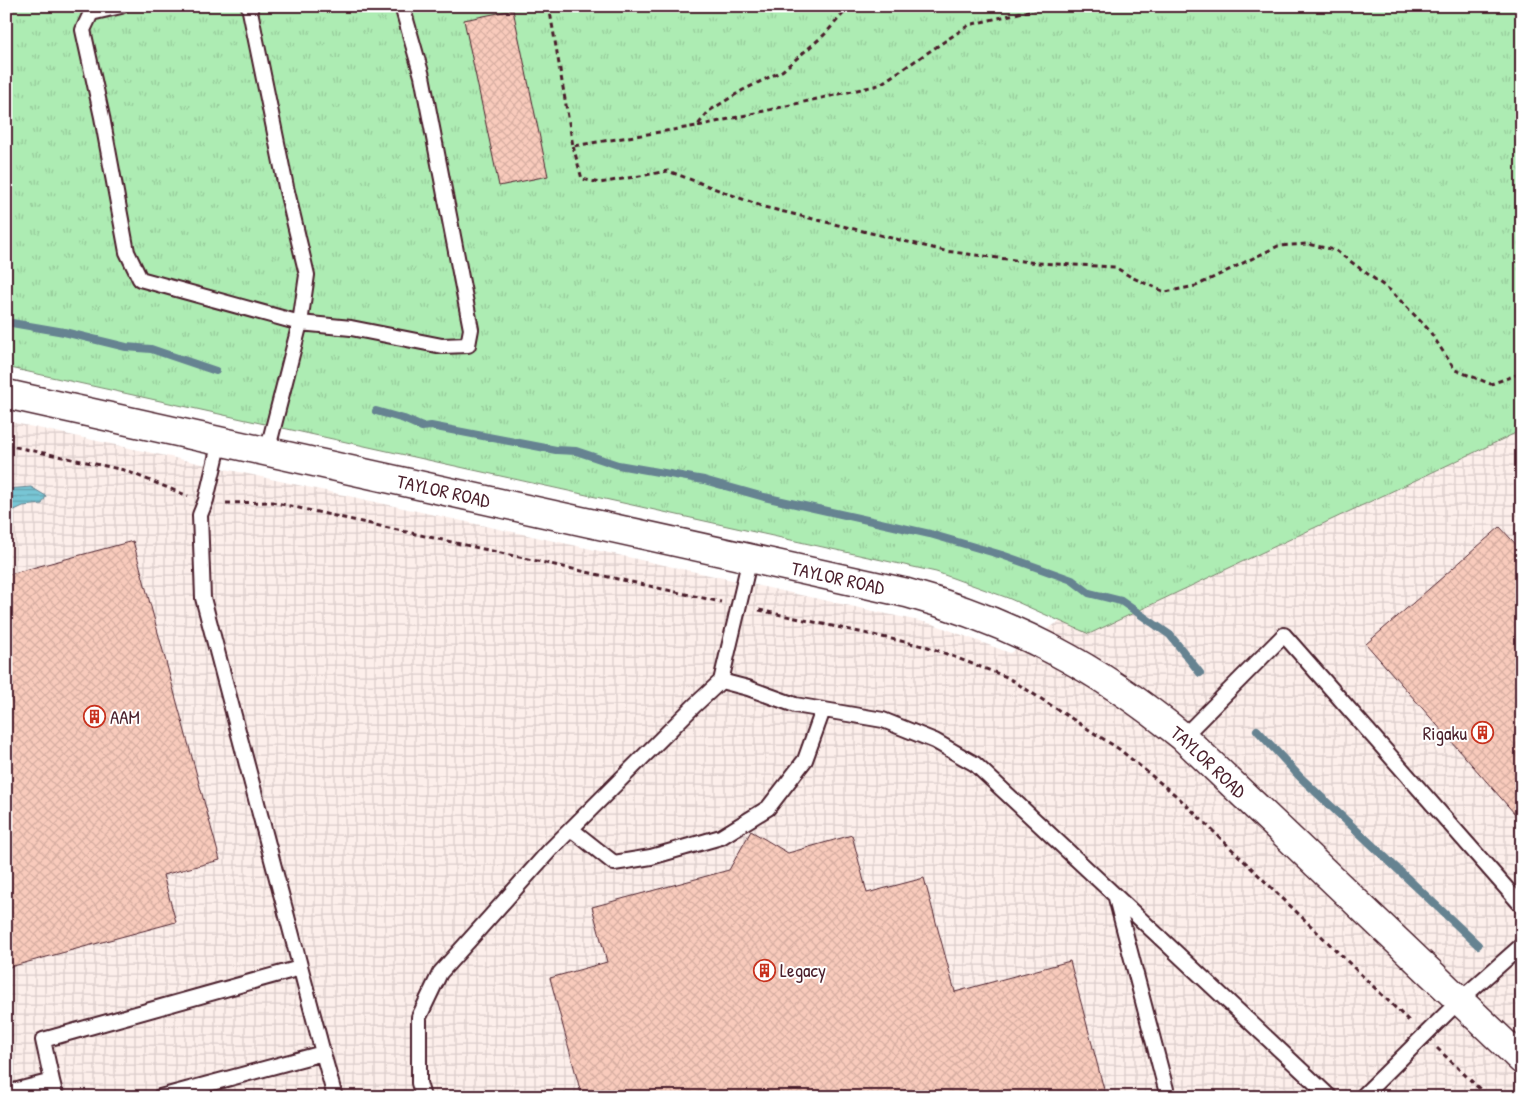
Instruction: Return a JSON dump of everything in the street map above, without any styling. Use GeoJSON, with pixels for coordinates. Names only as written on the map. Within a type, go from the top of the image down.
{"type":"FeatureCollection","features":[{"type":"Feature","properties":{"kind":"street","name":"TAYLOR ROAD"},"geometry":{"type":"LineString","coordinates":[[6,394],[907,592],[1006,626],[1062,653],[1098,674],[1150,710],[1183,737],[1522,1060]]}},
{"type":"Feature","properties":{"kind":"lane"},"geometry":{"type":"LineString","coordinates":[[121,6],[92,13],[83,30],[127,252],[140,279],[300,323],[350,328],[442,346],[468,345],[471,329],[422,76],[402,6]]}},
{"type":"Feature","properties":{"kind":"lane"},"geometry":{"type":"LineString","coordinates":[[249,6],[286,187],[307,275],[300,323],[267,452]]}},
{"type":"Feature","properties":{"kind":"lane"},"geometry":{"type":"LineString","coordinates":[[220,441],[206,500],[200,515],[203,598],[335,1097]]}},
{"type":"Feature","properties":{"kind":"lane"},"geometry":{"type":"LineString","coordinates":[[423,1097],[419,1083],[419,1017],[440,974],[571,829],[695,704],[722,681],[750,558]]}},
{"type":"Feature","properties":{"kind":"lane"},"geometry":{"type":"LineString","coordinates":[[1183,737],[1284,635],[1522,906]]}},
{"type":"Feature","properties":{"kind":"lane"},"geometry":{"type":"LineString","coordinates":[[722,681],[795,705],[883,720],[935,741],[975,764],[1330,1097]]}},
{"type":"Feature","properties":{"kind":"lane"},"geometry":{"type":"LineString","coordinates":[[571,829],[614,863],[651,857],[721,838],[768,808],[805,760],[823,710]]}},
{"type":"Feature","properties":{"kind":"lane"},"geometry":{"type":"LineString","coordinates":[[1116,897],[1168,1097]]}},
{"type":"Feature","properties":{"kind":"lane"},"geometry":{"type":"LineString","coordinates":[[1362,1097],[1460,1000],[1522,945]]}},
{"type":"Feature","properties":{"kind":"lane"},"geometry":{"type":"LineString","coordinates":[[56,1097],[43,1040],[300,968]]}},
{"type":"Feature","properties":{"kind":"lane"},"geometry":{"type":"LineString","coordinates":[[160,1097],[323,1053]]}},
{"type":"Feature","properties":{"kind":"lane"},"geometry":{"type":"LineString","coordinates":[[6,1093],[52,1080]]}},
{"type":"Feature","properties":{"kind":"path"},"geometry":{"type":"LineString","coordinates":[[549,6],[573,146],[582,179],[600,183],[668,171],[764,207],[945,252],[1037,263],[1115,267],[1165,292],[1196,286],[1278,246],[1307,244],[1335,250],[1392,290],[1429,330],[1455,370],[1491,384],[1522,373]]}},
{"type":"Feature","properties":{"kind":"path"},"geometry":{"type":"LineString","coordinates":[[697,126],[709,111],[743,90],[782,71],[824,35],[850,6]]}},
{"type":"Feature","properties":{"kind":"path"},"geometry":{"type":"LineString","coordinates":[[573,146],[697,126],[879,85],[969,25],[1048,6]]}},
{"type":"Feature","properties":{"kind":"path"},"geometry":{"type":"LineString","coordinates":[[6,76],[6,92]]}},
{"type":"Feature","properties":{"kind":"path"},"geometry":{"type":"LineString","coordinates":[[6,445],[124,470],[181,494],[206,500],[229,504],[272,502],[928,647],[1006,678],[1119,749],[1179,798],[1488,1097]]}},
{"type":"Feature","properties":{"kind":"shaded area"},"geometry":{"type":"Polygon","coordinates":[[[6,421],[933,624],[1010,653],[1060,621],[1089,634],[1522,430],[1522,1097],[6,1097],[6,421]]]}},
{"type":"Feature","properties":{"kind":"green space"},"geometry":{"type":"Polygon","coordinates":[[[6,6],[1522,6],[1522,430],[1089,634],[1008,598],[936,572],[6,367],[6,6]]]}},
{"type":"Feature","properties":{"kind":"water"},"geometry":{"type":"Polygon","coordinates":[[[31,487],[46,496],[42,504],[23,506],[6,514],[6,489],[31,487]]]}},
{"type":"Feature","properties":{"kind":"building"},"geometry":{"type":"Polygon","coordinates":[[[513,10],[548,176],[499,186],[464,20],[513,10]]]}},
{"type":"Feature","properties":{"kind":"building","name":"Rigaku"},"geometry":{"type":"Polygon","coordinates":[[[1500,527],[1522,551],[1522,822],[1366,644],[1500,527]]]}},
{"type":"Feature","properties":{"kind":"building","name":"AAM"},"geometry":{"type":"Polygon","coordinates":[[[133,541],[220,860],[163,875],[176,922],[6,968],[6,575],[133,541]]]}},
{"type":"Feature","properties":{"kind":"building","name":"Legacy"},"geometry":{"type":"Polygon","coordinates":[[[751,831],[788,853],[852,835],[867,893],[924,878],[955,992],[1070,961],[1106,1097],[582,1097],[550,978],[607,962],[592,907],[729,870],[751,831]]]}},
{"type":"Feature","properties":{"kind":"waterway"},"geometry":{"type":"LineString","coordinates":[[6,322],[64,332],[126,347],[151,349],[216,371]]}},
{"type":"Feature","properties":{"kind":"waterway"},"geometry":{"type":"LineString","coordinates":[[376,411],[404,419],[422,427],[431,426],[556,450],[576,451],[618,465],[704,480],[764,497],[930,534],[1002,555],[1072,580],[1089,593],[1121,601],[1170,635],[1200,673]]}},
{"type":"Feature","properties":{"kind":"waterway"},"geometry":{"type":"LineString","coordinates":[[1257,730],[1300,777],[1478,945]]}},
{"type":"Feature","properties":{"kind":"place","name":"AAM"},"geometry":{"type":"Point","coordinates":[94,717]}},
{"type":"Feature","properties":{"kind":"place","name":"Rigaku"},"geometry":{"type":"Point","coordinates":[1483,733]}},
{"type":"Feature","properties":{"kind":"place","name":"Legacy"},"geometry":{"type":"Point","coordinates":[764,970]}}]}
